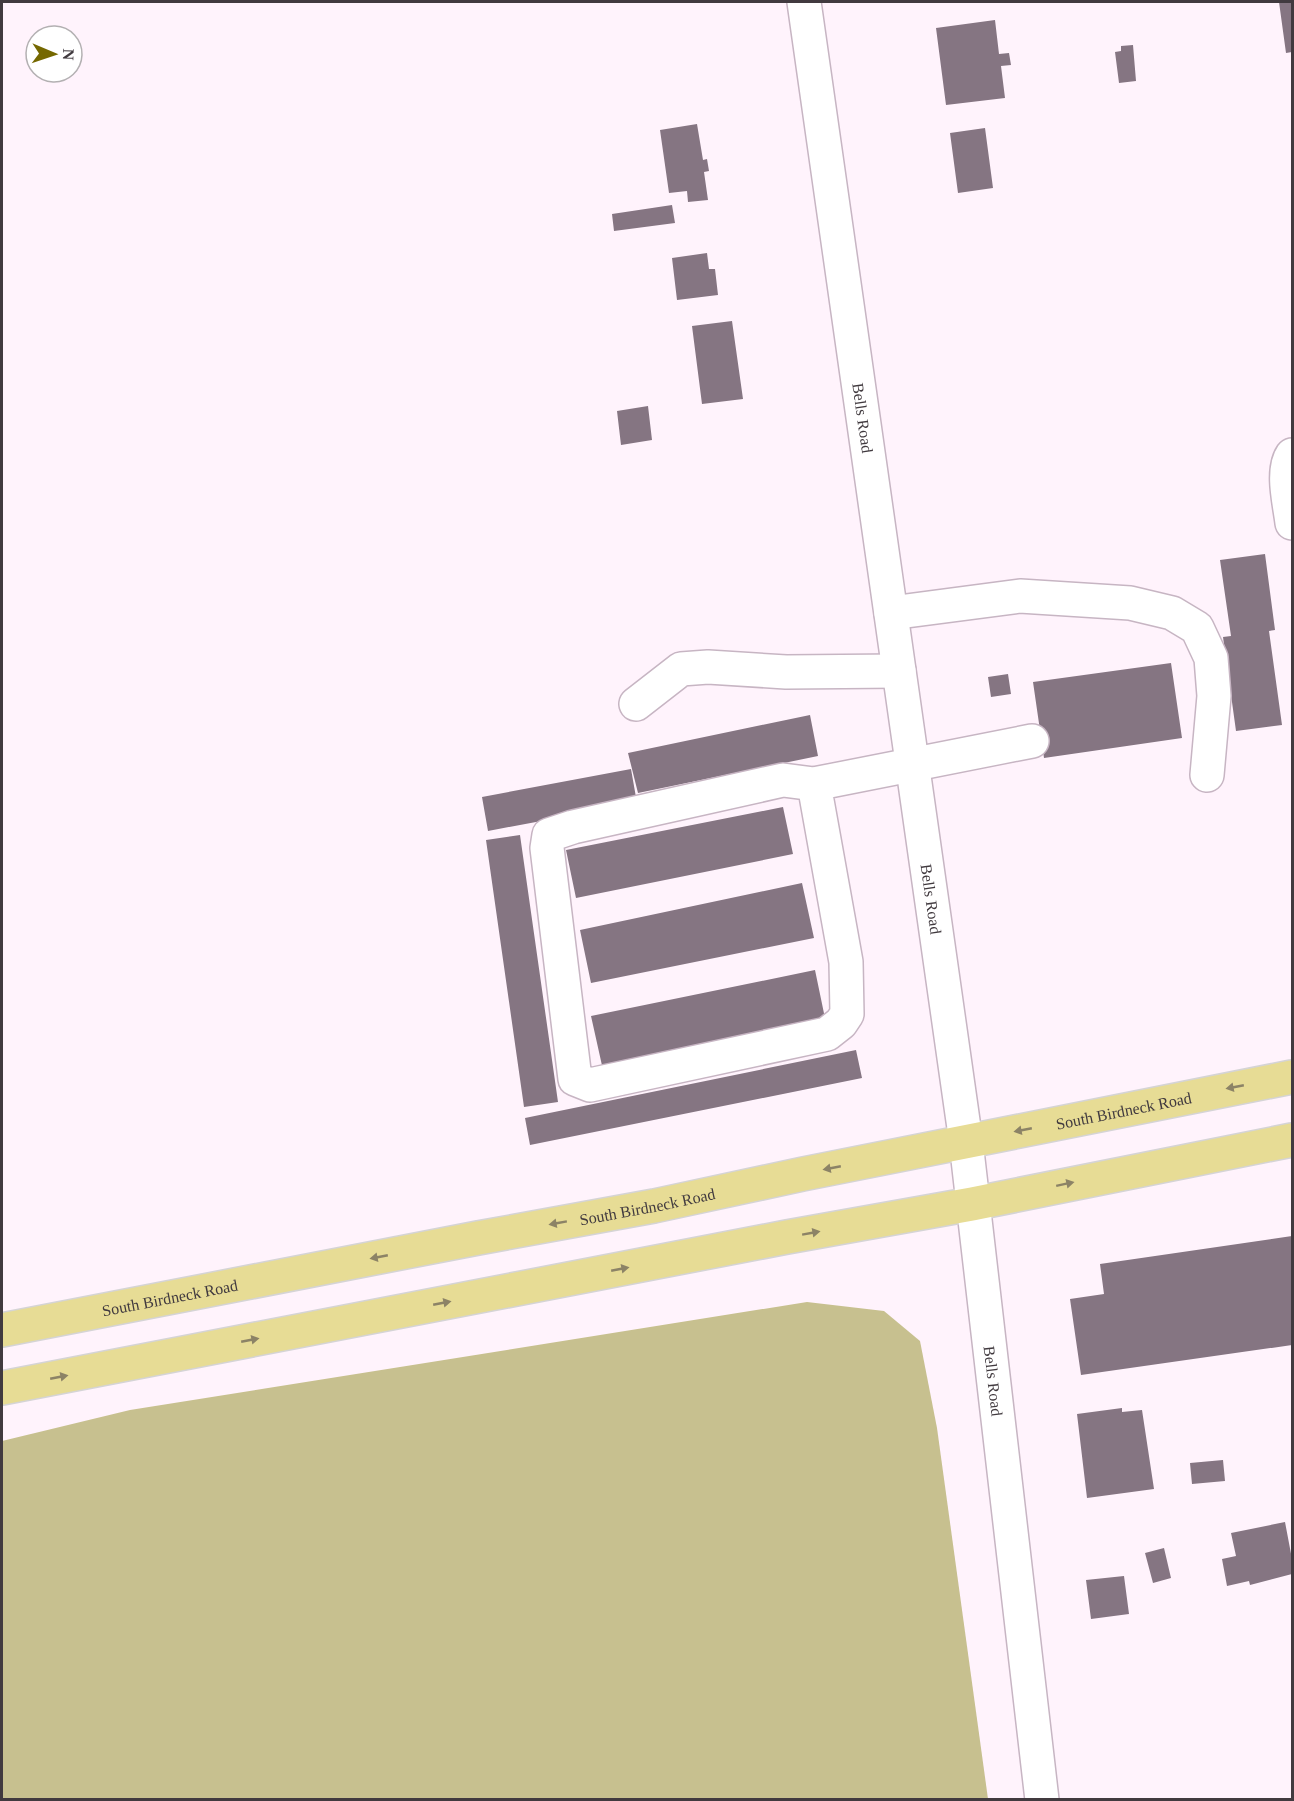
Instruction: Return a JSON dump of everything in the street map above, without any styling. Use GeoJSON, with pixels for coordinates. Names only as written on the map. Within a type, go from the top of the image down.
{"type":"FeatureCollection","features":[{"type":"Feature","properties":{"kind":"main road","name":"South Birdneck Road"},"geometry":{"type":"LineString","coordinates":[[2,1330],[654,1206],[1293,1077]]}},
{"type":"Feature","properties":{"kind":"main road"},"geometry":{"type":"LineString","coordinates":[[2,1388],[972,1204],[1073,1182],[1293,1140]]}},
{"type":"Feature","properties":{"kind":"street","name":"Bells Road"},"geometry":{"type":"LineString","coordinates":[[804,2],[966,1142],[1042,1800]]}},
{"type":"Feature","properties":{"kind":"street"},"geometry":{"type":"LineString","coordinates":[[1293,454],[1289,459],[1287,483],[1293,523]]}},
{"type":"Feature","properties":{"kind":"street"},"geometry":{"type":"LineString","coordinates":[[891,613],[1020,596],[1130,603],[1172,612],[1197,628],[1211,657],[1214,696],[1207,775]]}},
{"type":"Feature","properties":{"kind":"street"},"geometry":{"type":"LineString","coordinates":[[636,705],[681,669],[708,667],[786,672],[899,671]]}},
{"type":"Feature","properties":{"kind":"street"},"geometry":{"type":"LineString","coordinates":[[814,784],[846,962],[848,1014],[841,1023],[827,1034],[590,1085],[575,1078],[547,848],[549,835],[573,827],[783,780],[814,784],[1032,741]]}},
{"type":"Feature","properties":{"kind":"shaded area"},"geometry":{"type":"Polygon","coordinates":[[[807,1302],[884,1311],[920,1341],[937,1428],[988,1799],[2,1799],[2,1441],[130,1410],[807,1302]]]}},
{"type":"Feature","properties":{"kind":"building"},"geometry":{"type":"Polygon","coordinates":[[[1279,2],[1292,2],[1292,52],[1286,53],[1279,2]]]}},
{"type":"Feature","properties":{"kind":"building"},"geometry":{"type":"Polygon","coordinates":[[[995,20],[999,54],[1009,53],[1011,65],[1001,66],[1005,98],[946,105],[936,28],[995,20]]]}},
{"type":"Feature","properties":{"kind":"building"},"geometry":{"type":"Polygon","coordinates":[[[1133,45],[1136,81],[1119,83],[1115,52],[1121,51],[1121,46],[1133,45]]]}},
{"type":"Feature","properties":{"kind":"building"},"geometry":{"type":"Polygon","coordinates":[[[697,124],[703,160],[707,159],[709,171],[704,172],[708,200],[688,202],[687,191],[669,193],[660,130],[697,124]]]}},
{"type":"Feature","properties":{"kind":"building"},"geometry":{"type":"Polygon","coordinates":[[[985,128],[993,188],[958,193],[950,133],[985,128]]]}},
{"type":"Feature","properties":{"kind":"building"},"geometry":{"type":"Polygon","coordinates":[[[672,205],[675,223],[614,231],[612,214],[672,205]]]}},
{"type":"Feature","properties":{"kind":"building"},"geometry":{"type":"Polygon","coordinates":[[[707,253],[709,269],[715,269],[718,295],[677,300],[672,258],[707,253]]]}},
{"type":"Feature","properties":{"kind":"building"},"geometry":{"type":"Polygon","coordinates":[[[732,321],[743,399],[702,404],[692,326],[732,321]]]}},
{"type":"Feature","properties":{"kind":"building"},"geometry":{"type":"Polygon","coordinates":[[[648,406],[652,440],[621,445],[617,411],[648,406]]]}},
{"type":"Feature","properties":{"kind":"building"},"geometry":{"type":"Polygon","coordinates":[[[1265,554],[1275,630],[1269,631],[1282,725],[1236,731],[1223,637],[1231,636],[1220,560],[1265,554]]]}},
{"type":"Feature","properties":{"kind":"building"},"geometry":{"type":"Polygon","coordinates":[[[1171,663],[1182,738],[1044,758],[1033,682],[1171,663]]]}},
{"type":"Feature","properties":{"kind":"building"},"geometry":{"type":"Polygon","coordinates":[[[1008,674],[1011,694],[991,697],[988,677],[1008,674]]]}},
{"type":"Feature","properties":{"kind":"building"},"geometry":{"type":"Polygon","coordinates":[[[810,715],[818,756],[638,793],[628,753],[810,715]]]}},
{"type":"Feature","properties":{"kind":"building"},"geometry":{"type":"Polygon","coordinates":[[[631,769],[637,803],[488,831],[482,797],[631,769]]]}},
{"type":"Feature","properties":{"kind":"building"},"geometry":{"type":"Polygon","coordinates":[[[783,807],[793,854],[576,898],[566,850],[783,807]]]}},
{"type":"Feature","properties":{"kind":"building"},"geometry":{"type":"Polygon","coordinates":[[[520,835],[558,1102],[524,1107],[486,840],[520,835]]]}},
{"type":"Feature","properties":{"kind":"building"},"geometry":{"type":"Polygon","coordinates":[[[802,883],[814,938],[591,983],[580,930],[802,883]]]}},
{"type":"Feature","properties":{"kind":"building"},"geometry":{"type":"Polygon","coordinates":[[[815,970],[826,1023],[603,1070],[591,1016],[815,970]]]}},
{"type":"Feature","properties":{"kind":"building"},"geometry":{"type":"Polygon","coordinates":[[[856,1050],[862,1078],[530,1145],[525,1118],[856,1050]]]}},
{"type":"Feature","properties":{"kind":"building"},"geometry":{"type":"Polygon","coordinates":[[[1292,1236],[1292,1345],[1081,1375],[1070,1299],[1104,1294],[1100,1264],[1292,1236]]]}},
{"type":"Feature","properties":{"kind":"building"},"geometry":{"type":"Polygon","coordinates":[[[1122,1408],[1122,1412],[1142,1410],[1154,1489],[1087,1498],[1077,1414],[1122,1408]]]}},
{"type":"Feature","properties":{"kind":"building"},"geometry":{"type":"Polygon","coordinates":[[[1223,1460],[1225,1481],[1192,1484],[1190,1463],[1223,1460]]]}},
{"type":"Feature","properties":{"kind":"building"},"geometry":{"type":"Polygon","coordinates":[[[1285,1522],[1292,1559],[1292,1574],[1250,1585],[1249,1581],[1227,1586],[1222,1559],[1236,1556],[1231,1533],[1285,1522]]]}},
{"type":"Feature","properties":{"kind":"building"},"geometry":{"type":"Polygon","coordinates":[[[1164,1548],[1171,1578],[1153,1583],[1145,1553],[1164,1548]]]}},
{"type":"Feature","properties":{"kind":"building"},"geometry":{"type":"Polygon","coordinates":[[[1124,1576],[1129,1614],[1091,1619],[1086,1580],[1124,1576]]]}}]}
